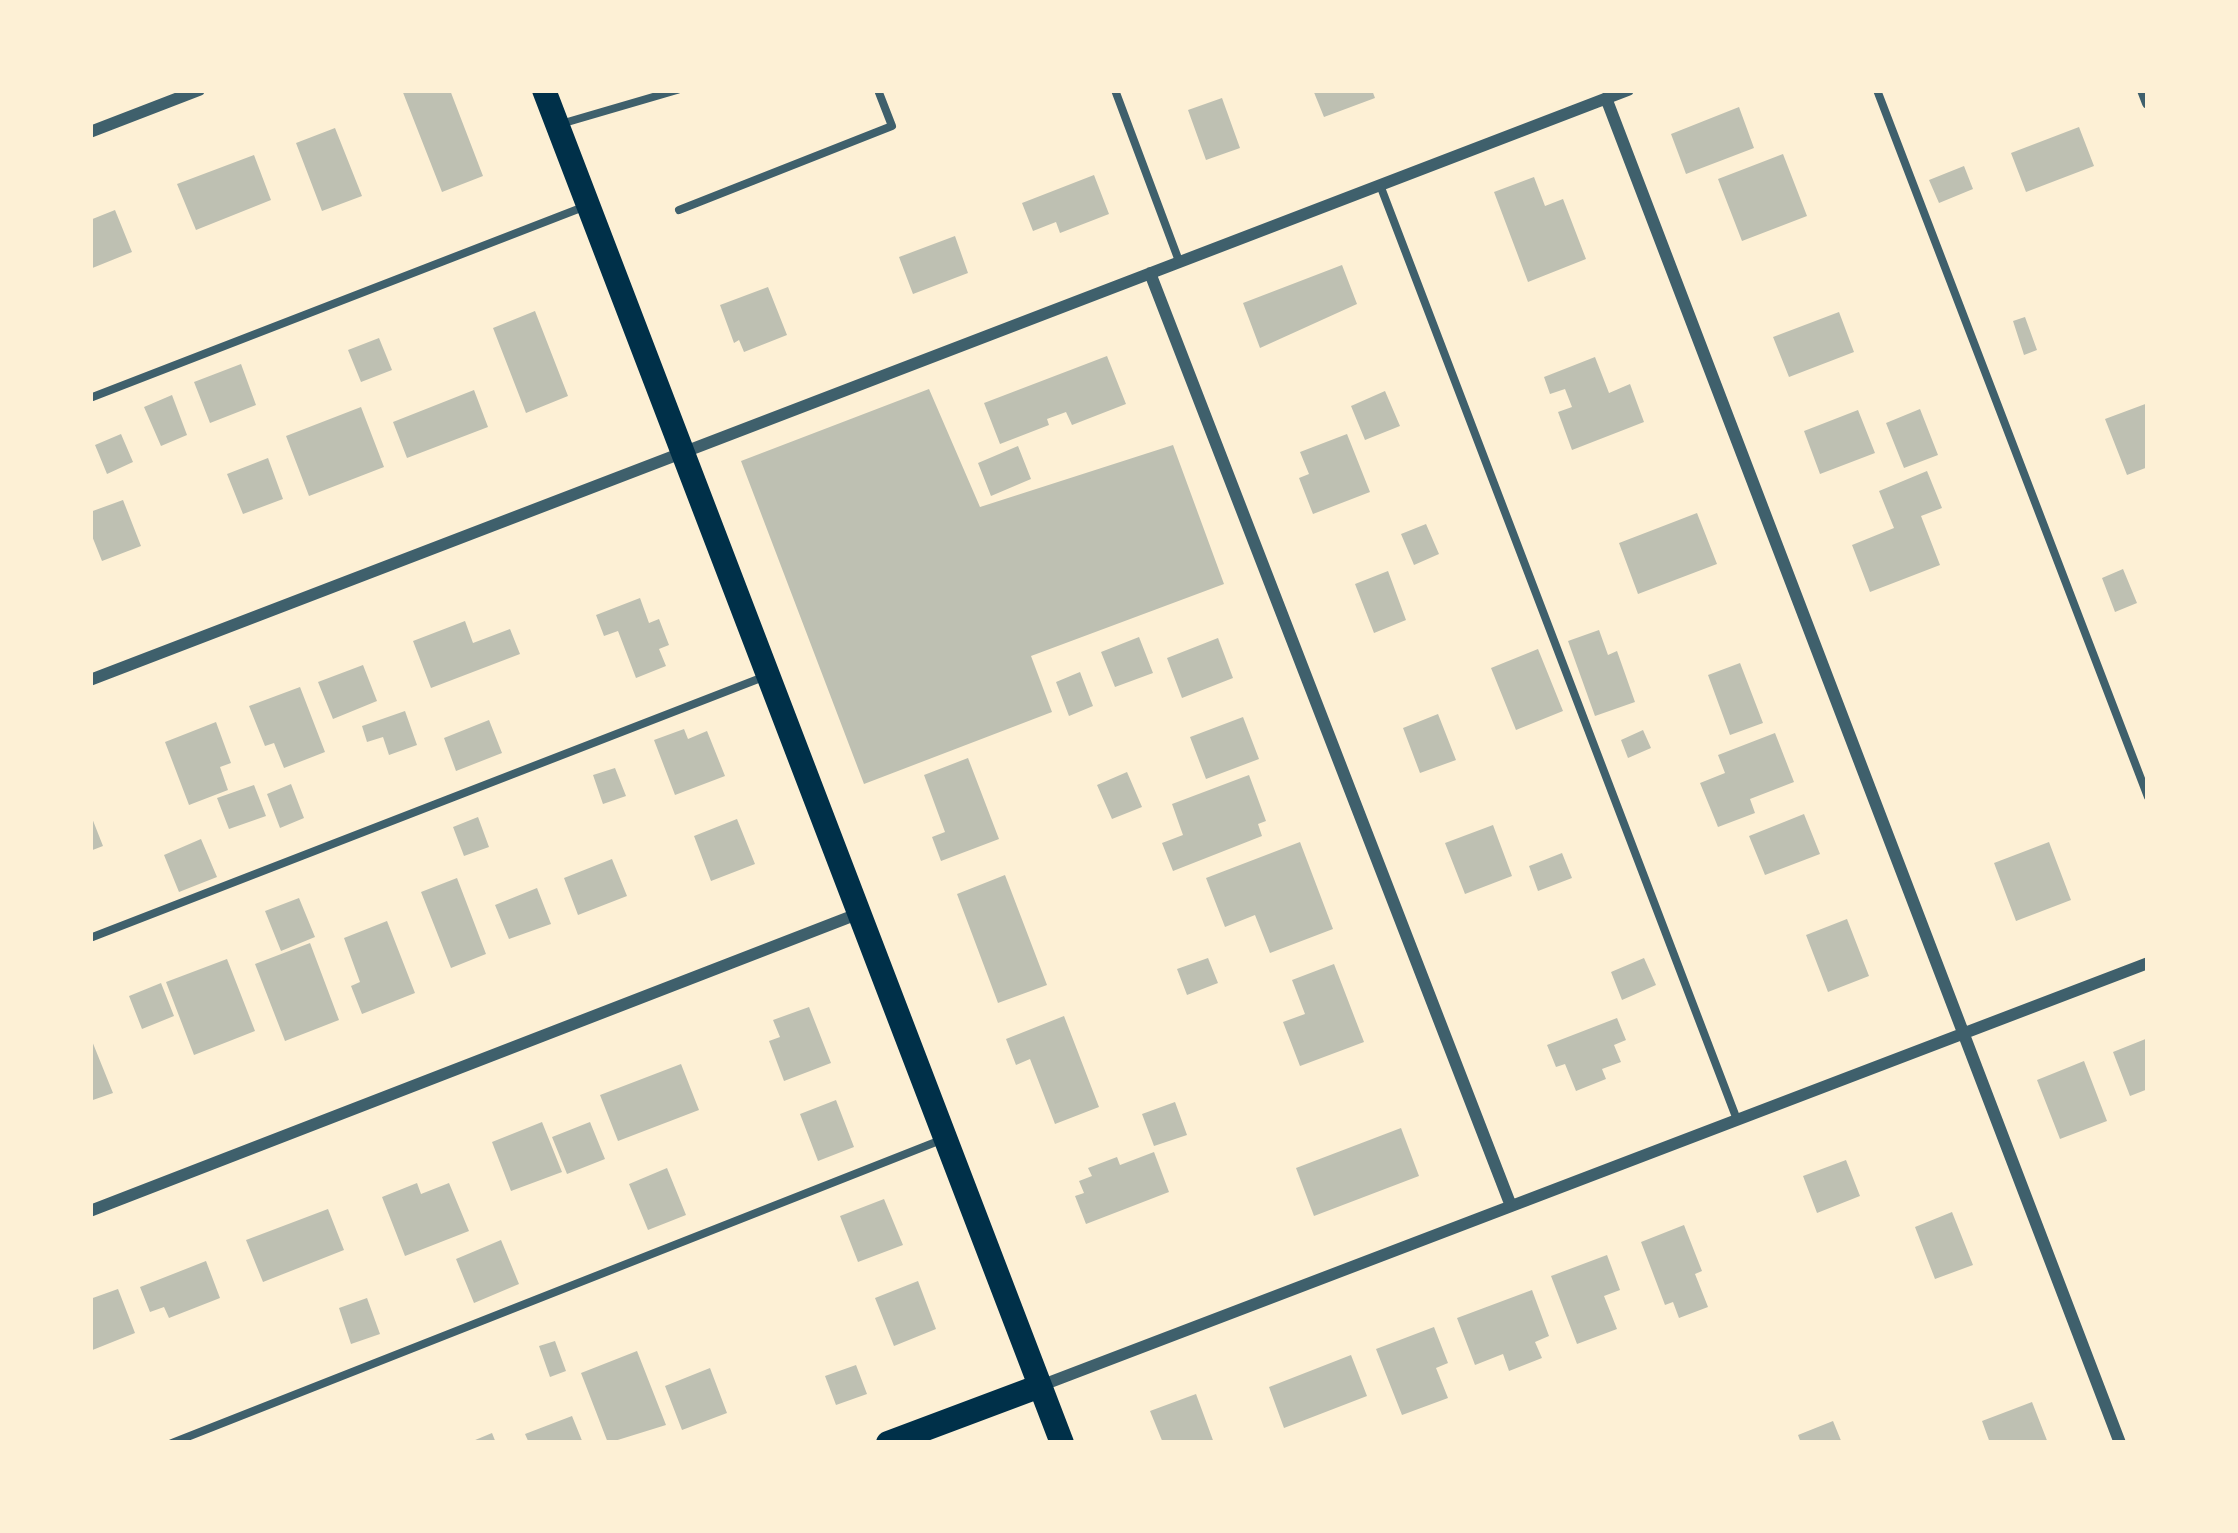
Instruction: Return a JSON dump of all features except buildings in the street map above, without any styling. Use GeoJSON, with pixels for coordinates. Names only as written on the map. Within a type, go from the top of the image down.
{"type":"FeatureCollection","features":[{"type":"Feature","properties":{"kind":"main road"},"geometry":{"type":"LineString","coordinates":[[544,90],[1062,1443]]}},
{"type":"Feature","properties":{"kind":"main road"},"geometry":{"type":"LineString","coordinates":[[888,1443],[1040,1385]]}},
{"type":"Feature","properties":{"kind":"street"},"geometry":{"type":"LineString","coordinates":[[90,132],[199,90]]}},
{"type":"Feature","properties":{"kind":"street"},"geometry":{"type":"LineString","coordinates":[[90,680],[1628,90]]}},
{"type":"Feature","properties":{"kind":"street"},"geometry":{"type":"LineString","coordinates":[[2143,90],[2148,103]]}},
{"type":"Feature","properties":{"kind":"street"},"geometry":{"type":"LineString","coordinates":[[1606,98],[2120,1443]]}},
{"type":"Feature","properties":{"kind":"street"},"geometry":{"type":"LineString","coordinates":[[1150,273],[1511,1206]]}},
{"type":"Feature","properties":{"kind":"street"},"geometry":{"type":"LineString","coordinates":[[90,1210],[861,912]]}},
{"type":"Feature","properties":{"kind":"street"},"geometry":{"type":"LineString","coordinates":[[1040,1385],[2148,963]]}},
{"type":"Feature","properties":{"kind":"lane"},"geometry":{"type":"LineString","coordinates":[[557,126],[677,90]]}},
{"type":"Feature","properties":{"kind":"lane"},"geometry":{"type":"LineString","coordinates":[[679,210],[892,126],[878,90]]}},
{"type":"Feature","properties":{"kind":"lane"},"geometry":{"type":"LineString","coordinates":[[1115,90],[1179,262]]}},
{"type":"Feature","properties":{"kind":"lane"},"geometry":{"type":"LineString","coordinates":[[1877,90],[2148,796]]}},
{"type":"Feature","properties":{"kind":"lane"},"geometry":{"type":"LineString","coordinates":[[1380,185],[1736,1117]]}},
{"type":"Feature","properties":{"kind":"lane"},"geometry":{"type":"LineString","coordinates":[[90,398],[587,206]]}},
{"type":"Feature","properties":{"kind":"lane"},"geometry":{"type":"LineString","coordinates":[[90,938],[767,675]]}},
{"type":"Feature","properties":{"kind":"lane"},"geometry":{"type":"LineString","coordinates":[[172,1443],[945,1138]]}}]}
